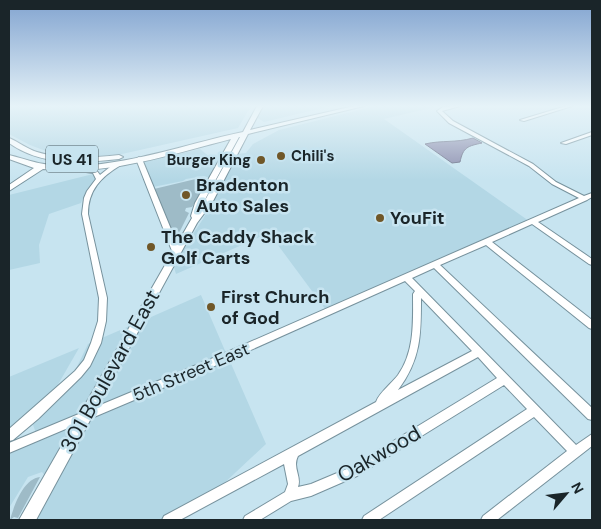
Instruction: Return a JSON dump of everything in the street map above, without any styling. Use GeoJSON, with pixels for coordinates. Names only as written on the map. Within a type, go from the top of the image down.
{"type":"FeatureCollection","features":[{"type":"Feature","properties":{"kind":"main road","name":"US 41"},"geometry":{"type":"LineString","coordinates":[[9,157],[36,166],[72,168],[119,164],[139,157],[247,131]]}},
{"type":"Feature","properties":{"kind":"main road"},"geometry":{"type":"LineString","coordinates":[[234,156],[253,138],[268,131]]}},
{"type":"Feature","properties":{"kind":"main road","name":"US 41"},"geometry":{"type":"LineString","coordinates":[[9,140],[23,149],[49,157],[90,159],[139,157],[191,147],[242,132]]}},
{"type":"Feature","properties":{"kind":"main road","name":"301 Boulevard East"},"geometry":{"type":"LineString","coordinates":[[28,520],[176,251],[193,222],[208,203],[234,156],[242,132]]}},
{"type":"Feature","properties":{"kind":"main road","name":"301 Boulevard East"},"geometry":{"type":"LineString","coordinates":[[193,222],[199,203],[221,163],[242,132]]}},
{"type":"Feature","properties":{"kind":"main road"},"geometry":{"type":"LineString","coordinates":[[191,147],[211,146],[218,148],[222,154],[221,163]]}},
{"type":"Feature","properties":{"kind":"main road"},"geometry":{"type":"LineString","coordinates":[[9,189],[49,157]]}},
{"type":"Feature","properties":{"kind":"main road"},"geometry":{"type":"LineString","coordinates":[[11,179],[36,166]]}},
{"type":"Feature","properties":{"kind":"street"},"geometry":{"type":"LineString","coordinates":[[466,131],[535,167],[561,187],[586,198]]}},
{"type":"Feature","properties":{"kind":"street"},"geometry":{"type":"LineString","coordinates":[[564,143],[592,133]]}},
{"type":"Feature","properties":{"kind":"street"},"geometry":{"type":"LineString","coordinates":[[139,157],[176,251]]}},
{"type":"Feature","properties":{"kind":"street"},"geometry":{"type":"LineString","coordinates":[[9,436],[26,423],[78,374],[87,363],[96,344],[102,321],[103,298],[84,204],[89,191],[99,179],[119,164]]}},
{"type":"Feature","properties":{"kind":"street"},"geometry":{"type":"LineString","coordinates":[[72,168],[95,172],[99,179]]}},
{"type":"Feature","properties":{"kind":"street","name":"5th Street East"},"geometry":{"type":"LineString","coordinates":[[9,448],[86,417],[586,198]]}},
{"type":"Feature","properties":{"kind":"street"},"geometry":{"type":"LineString","coordinates":[[532,222],[592,262]]}},
{"type":"Feature","properties":{"kind":"street"},"geometry":{"type":"LineString","coordinates":[[487,242],[592,325]]}},
{"type":"Feature","properties":{"kind":"street"},"geometry":{"type":"LineString","coordinates":[[435,265],[592,415]]}},
{"type":"Feature","properties":{"kind":"street"},"geometry":{"type":"LineString","coordinates":[[406,277],[575,452]]}},
{"type":"Feature","properties":{"kind":"street"},"geometry":{"type":"LineString","coordinates":[[376,407],[400,381],[413,356],[417,341],[417,294],[419,291]]}},
{"type":"Feature","properties":{"kind":"street"},"geometry":{"type":"LineString","coordinates":[[168,520],[479,352]]}},
{"type":"Feature","properties":{"kind":"street","name":"Oakwood"},"geometry":{"type":"LineString","coordinates":[[249,520],[289,496],[311,490],[353,472],[505,380]]}},
{"type":"Feature","properties":{"kind":"street"},"geometry":{"type":"LineString","coordinates":[[368,520],[535,410]]}},
{"type":"Feature","properties":{"kind":"street"},"geometry":{"type":"LineString","coordinates":[[26,423],[32,439]]}},
{"type":"Feature","properties":{"kind":"street"},"geometry":{"type":"LineString","coordinates":[[487,520],[592,439]]}},
{"type":"Feature","properties":{"kind":"street"},"geometry":{"type":"LineString","coordinates":[[289,496],[294,484],[289,462],[296,450]]}},
{"type":"Feature","properties":{"kind":"shaded area"},"geometry":{"type":"Polygon","coordinates":[[[9,131],[226,131],[122,154],[88,157],[54,154],[30,145],[9,134],[9,131]]]}},
{"type":"Feature","properties":{"kind":"shaded area"},"geometry":{"type":"Polygon","coordinates":[[[278,131],[401,131],[529,221],[326,310],[269,233],[176,274],[173,264],[203,219],[237,154],[246,153],[253,144],[278,131]]]}},
{"type":"Feature","properties":{"kind":"shaded area"},"geometry":{"type":"Polygon","coordinates":[[[473,138],[482,143],[467,148],[460,162],[452,163],[425,144],[461,140],[473,138]]]}},
{"type":"Feature","properties":{"kind":"shaded area"},"geometry":{"type":"Polygon","coordinates":[[[200,149],[211,158],[219,157],[219,163],[210,178],[204,176],[153,187],[143,162],[200,149]]]}},
{"type":"Feature","properties":{"kind":"shaded area"},"geometry":{"type":"Polygon","coordinates":[[[93,174],[96,180],[86,191],[81,203],[49,214],[39,245],[40,263],[9,270],[9,195],[93,174]]]}},
{"type":"Feature","properties":{"kind":"shaded area"},"geometry":{"type":"Polygon","coordinates":[[[204,177],[208,179],[192,207],[186,208],[185,211],[189,213],[178,235],[174,235],[154,189],[204,177]]]}},
{"type":"Feature","properties":{"kind":"shaded area"},"geometry":{"type":"Polygon","coordinates":[[[201,295],[226,353],[95,409],[142,321],[201,295]]]}},
{"type":"Feature","properties":{"kind":"shaded area"},"geometry":{"type":"Polygon","coordinates":[[[132,325],[82,415],[36,433],[32,422],[73,375],[88,344],[132,325]]]}},
{"type":"Feature","properties":{"kind":"shaded area"},"geometry":{"type":"Polygon","coordinates":[[[79,348],[56,388],[9,431],[9,377],[79,348]]]}},
{"type":"Feature","properties":{"kind":"shaded area"},"geometry":{"type":"Polygon","coordinates":[[[229,359],[266,444],[219,488],[164,520],[34,519],[89,420],[229,359]]]}},
{"type":"Feature","properties":{"kind":"shaded area"},"geometry":{"type":"Polygon","coordinates":[[[76,425],[22,520],[21,520],[46,477],[42,472],[28,477],[9,508],[9,453],[76,425]]]}},
{"type":"Feature","properties":{"kind":"shaded area"},"geometry":{"type":"Polygon","coordinates":[[[40,477],[18,518],[14,517],[10,520],[24,488],[34,479],[40,477]]]}},
{"type":"Feature","properties":{"kind":"place","name":"Chili's"},"geometry":{"type":"Point","coordinates":[281,156]}},
{"type":"Feature","properties":{"kind":"place","name":"Burger King"},"geometry":{"type":"Point","coordinates":[261,160]}},
{"type":"Feature","properties":{"kind":"place","name":"Bradenton Auto Sales"},"geometry":{"type":"Point","coordinates":[186,195]}},
{"type":"Feature","properties":{"kind":"place","name":"YouFit"},"geometry":{"type":"Point","coordinates":[380,218]}},
{"type":"Feature","properties":{"kind":"place","name":"The Caddy Shack Golf Carts"},"geometry":{"type":"Point","coordinates":[151,247]}},
{"type":"Feature","properties":{"kind":"place","name":"First Church of God"},"geometry":{"type":"Point","coordinates":[211,307]}}]}
